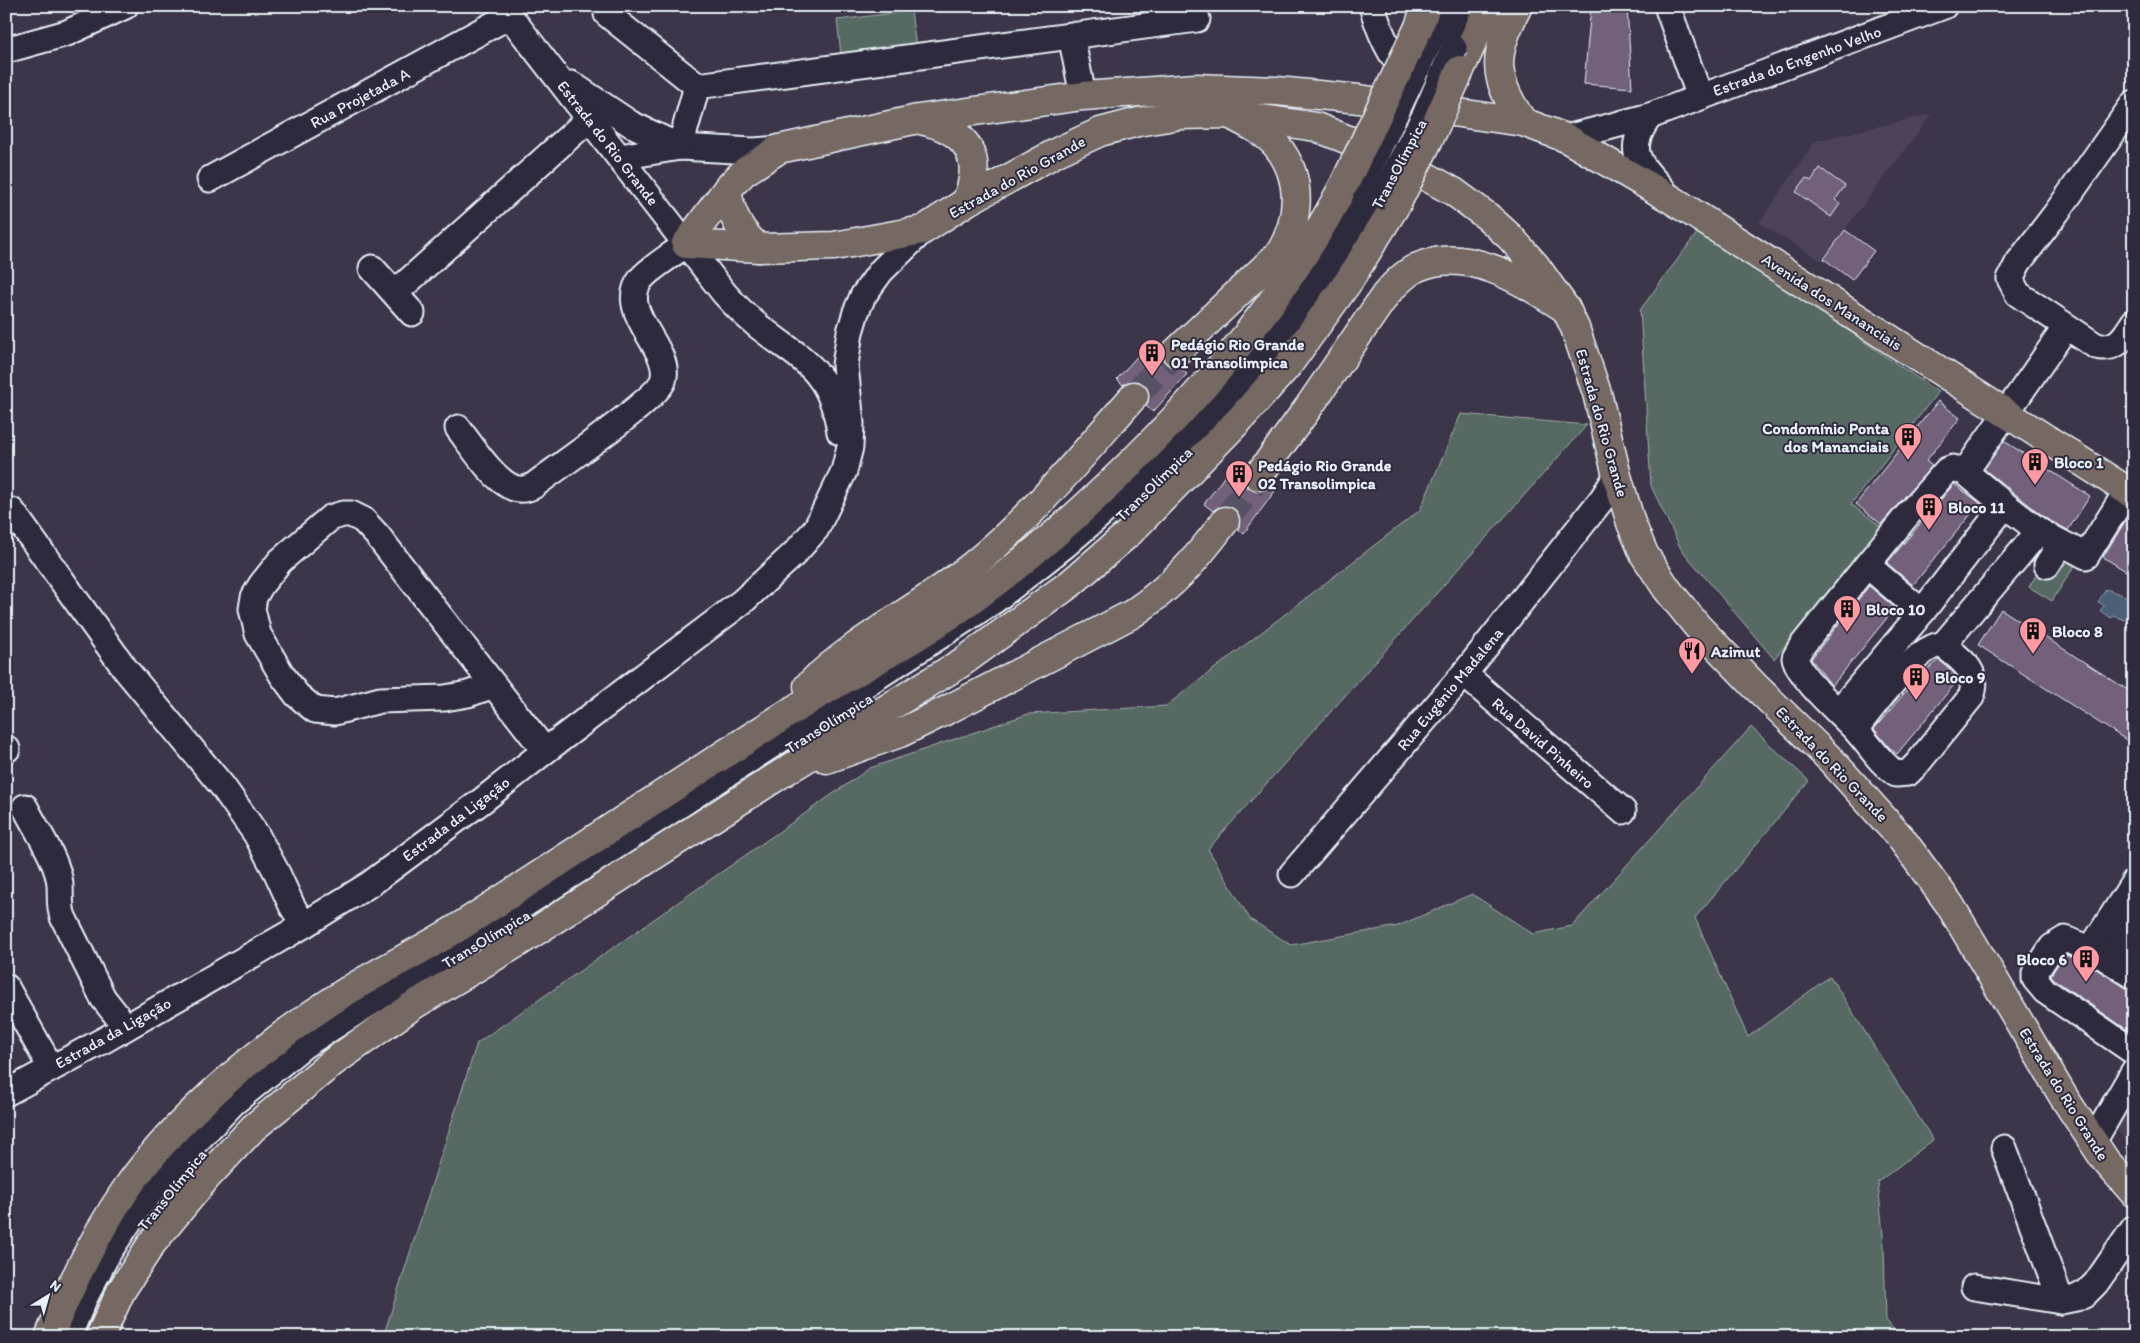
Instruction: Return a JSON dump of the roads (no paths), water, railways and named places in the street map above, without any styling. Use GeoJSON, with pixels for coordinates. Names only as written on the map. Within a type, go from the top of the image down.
{"type":"FeatureCollection","features":[{"type":"Feature","properties":{"kind":"main road","name":"TransOlímpica"},"geometry":{"type":"LineString","coordinates":[[49,1337],[96,1239],[128,1187],[192,1113],[237,1071],[344,993],[455,930],[790,711],[903,644],[975,598],[1049,539],[1089,504],[1173,423],[1254,329],[1311,243],[1353,185],[1438,38],[1489,6]]}},
{"type":"Feature","properties":{"kind":"main road"},"geometry":{"type":"LineString","coordinates":[[1518,6],[1504,34],[1498,57],[1502,83],[1509,103],[1522,122]]}},
{"type":"Feature","properties":{"kind":"main road","name":"TransOlímpica"},"geometry":{"type":"LineString","coordinates":[[100,1337],[122,1291],[152,1243],[206,1178],[253,1128],[333,1062],[412,1006],[519,942],[784,772],[961,663],[1071,583],[1130,532],[1241,418],[1288,365],[1348,282],[1389,200],[1433,131],[1438,38]]}},
{"type":"Feature","properties":{"kind":"main road","name":"Estrada do Rio Grande"},"geometry":{"type":"LineString","coordinates":[[686,244],[727,190],[744,172],[779,149],[918,119],[1083,96],[1196,88],[1277,91],[1359,99],[1522,122]]}},
{"type":"Feature","properties":{"kind":"main road","name":"Estrada do Rio Grande"},"geometry":{"type":"LineString","coordinates":[[686,244],[759,248],[834,246],[923,230],[966,202],[1059,151],[1100,132],[1138,122],[1180,115],[1230,114],[1316,127],[1396,162],[1454,192],[1488,217],[1510,237],[1535,266],[1566,309],[1597,393],[1614,492],[1631,523],[1644,554],[1667,589],[1697,626],[1844,774],[1901,838],[1950,905],[2063,1096],[2093,1142],[2105,1160],[2130,1186]]}},
{"type":"Feature","properties":{"kind":"main road"},"geometry":{"type":"LineString","coordinates":[[1176,352],[1280,253],[1289,238],[1296,213],[1293,175],[1276,146],[1264,134],[1230,114]]}},
{"type":"Feature","properties":{"kind":"main road"},"geometry":{"type":"LineString","coordinates":[[918,119],[950,129],[960,137],[967,147],[975,170],[966,202]]}},
{"type":"Feature","properties":{"kind":"main road","name":"Avenida dos Mananciais"},"geometry":{"type":"LineString","coordinates":[[1522,122],[1566,138],[1672,199],[2125,490]]}},
{"type":"Feature","properties":{"kind":"main road"},"geometry":{"type":"LineString","coordinates":[[727,190],[728,202],[737,223],[744,234],[759,248]]}},
{"type":"Feature","properties":{"kind":"main road"},"geometry":{"type":"LineString","coordinates":[[1258,476],[1308,408],[1386,294],[1399,279],[1417,267],[1436,262],[1460,262],[1494,268],[1530,286],[1566,309]]}},
{"type":"Feature","properties":{"kind":"main road"},"geometry":{"type":"LineString","coordinates":[[790,711],[795,700],[805,688],[845,654],[921,604],[974,565],[1041,500],[1134,396]]}},
{"type":"Feature","properties":{"kind":"main road"},"geometry":{"type":"LineString","coordinates":[[784,772],[838,756],[900,732],[959,704],[1132,614],[1157,597],[1195,561],[1225,520]]}},
{"type":"Feature","properties":{"kind":"street"},"geometry":{"type":"LineString","coordinates":[[6,50],[67,33],[125,6]]}},
{"type":"Feature","properties":{"kind":"street"},"geometry":{"type":"LineString","coordinates":[[1372,6],[1381,34],[1408,74],[1461,112]]}},
{"type":"Feature","properties":{"kind":"street","name":"TransOlímpica"},"geometry":{"type":"LineString","coordinates":[[1438,38],[1446,6]]}},
{"type":"Feature","properties":{"kind":"street","name":"TransOlímpica"},"geometry":{"type":"LineString","coordinates":[[1438,38],[1470,6]]}},
{"type":"Feature","properties":{"kind":"street"},"geometry":{"type":"LineString","coordinates":[[1667,6],[1700,97]]}},
{"type":"Feature","properties":{"kind":"street","name":"Estrada do Engenho Velho"},"geometry":{"type":"LineString","coordinates":[[1566,138],[1650,116],[1944,6]]}},
{"type":"Feature","properties":{"kind":"street","name":"Estrada do Rio Grande"},"geometry":{"type":"LineString","coordinates":[[505,11],[686,244]]}},
{"type":"Feature","properties":{"kind":"street","name":"Rua Projetada A"},"geometry":{"type":"LineString","coordinates":[[210,179],[505,11]]}},
{"type":"Feature","properties":{"kind":"street"},"geometry":{"type":"LineString","coordinates":[[607,14],[697,86],[851,67],[1198,19]]}},
{"type":"Feature","properties":{"kind":"street"},"geometry":{"type":"LineString","coordinates":[[1072,35],[1083,96]]}},
{"type":"Feature","properties":{"kind":"street","name":"Estrada do Rio Grande"},"geometry":{"type":"LineString","coordinates":[[547,66],[592,99],[631,124],[680,146],[753,151],[779,149]]}},
{"type":"Feature","properties":{"kind":"street"},"geometry":{"type":"LineString","coordinates":[[620,157],[680,146],[697,86]]}},
{"type":"Feature","properties":{"kind":"street"},"geometry":{"type":"LineString","coordinates":[[2134,103],[2012,274],[2012,286],[2018,294],[2066,328],[2096,346],[2112,347],[2123,339],[2134,322]]}},
{"type":"Feature","properties":{"kind":"street"},"geometry":{"type":"LineString","coordinates":[[1650,116],[1639,134],[1637,155],[1642,167],[1672,199]]}},
{"type":"Feature","properties":{"kind":"street"},"geometry":{"type":"LineString","coordinates":[[395,293],[589,119]]}},
{"type":"Feature","properties":{"kind":"street","name":"TransOlímpica"},"geometry":{"type":"LineString","coordinates":[[68,1337],[84,1299],[108,1253],[141,1204],[186,1152],[233,1103],[303,1046],[632,836],[995,600],[1064,546],[1124,494],[1194,420],[1260,342],[1326,248],[1353,185]]}},
{"type":"Feature","properties":{"kind":"street","name":"TransOlímpica"},"geometry":{"type":"LineString","coordinates":[[81,1337],[113,1274],[138,1231],[181,1176],[231,1124],[319,1047],[423,978],[636,847],[765,762],[944,651],[1022,599],[1089,545],[1156,486],[1224,416],[1313,307],[1389,200]]}},
{"type":"Feature","properties":{"kind":"street","name":"Estrada da Ligação"},"geometry":{"type":"LineString","coordinates":[[6,1093],[126,1028],[304,925],[370,884],[743,601],[795,553],[816,529],[844,471],[850,447],[851,424],[845,365],[850,332],[856,312],[863,296],[881,271],[923,230]]}},
{"type":"Feature","properties":{"kind":"street"},"geometry":{"type":"LineString","coordinates":[[458,428],[481,458],[503,481],[514,488],[525,489],[533,486],[641,405],[662,382],[664,373],[662,362],[634,304],[635,289],[642,278],[686,244],[738,309],[806,362],[819,376],[830,395],[837,415],[844,471]]}},
{"type":"Feature","properties":{"kind":"street"},"geometry":{"type":"LineString","coordinates":[[372,268],[412,313]]}},
{"type":"Feature","properties":{"kind":"street"},"geometry":{"type":"LineString","coordinates":[[1965,472],[2066,328]]}},
{"type":"Feature","properties":{"kind":"street"},"geometry":{"type":"LineString","coordinates":[[1855,729],[1921,653],[1935,645],[1943,645],[1962,660],[1975,679],[1975,688],[1971,697],[1917,764],[1908,773],[1896,774],[1886,767],[1855,729],[1804,675],[1795,658],[1867,565],[1942,474],[1953,468],[1965,472],[2040,531],[2074,550]]}},
{"type":"Feature","properties":{"kind":"street"},"geometry":{"type":"LineString","coordinates":[[2047,565],[2074,550],[2125,490]]}},
{"type":"Feature","properties":{"kind":"street","name":"Rua Eugênio Madalena"},"geometry":{"type":"LineString","coordinates":[[1292,874],[1464,674],[1614,492]]}},
{"type":"Feature","properties":{"kind":"street"},"geometry":{"type":"LineString","coordinates":[[1838,712],[1922,612],[2005,505]]}},
{"type":"Feature","properties":{"kind":"street"},"geometry":{"type":"LineString","coordinates":[[12,511],[126,670],[223,787],[256,834],[278,873],[292,906],[304,925]]}},
{"type":"Feature","properties":{"kind":"street"},"geometry":{"type":"LineString","coordinates":[[494,685],[468,694],[444,698],[380,700],[341,711],[324,712],[315,710],[307,706],[297,696],[282,675],[258,634],[252,609],[254,597],[280,561],[330,518],[351,514],[363,520],[377,535],[545,750]]}},
{"type":"Feature","properties":{"kind":"street"},"geometry":{"type":"LineString","coordinates":[[1943,645],[2040,531]]}},
{"type":"Feature","properties":{"kind":"street"},"geometry":{"type":"LineString","coordinates":[[1867,565],[1922,612]]}},
{"type":"Feature","properties":{"kind":"street","name":"Rua David Pinheiro"},"geometry":{"type":"LineString","coordinates":[[1464,674],[1623,811]]}},
{"type":"Feature","properties":{"kind":"street"},"geometry":{"type":"LineString","coordinates":[[25,807],[54,863],[60,880],[59,906],[63,917],[103,998],[126,1028]]}},
{"type":"Feature","properties":{"kind":"street"},"geometry":{"type":"LineString","coordinates":[[2101,955],[2134,882]]}},
{"type":"Feature","properties":{"kind":"street"},"geometry":{"type":"LineString","coordinates":[[2101,955],[2134,924]]}},
{"type":"Feature","properties":{"kind":"street"},"geometry":{"type":"LineString","coordinates":[[2134,976],[2101,955],[2070,939],[2061,940],[2052,947],[2035,974],[2035,979],[2045,991],[2134,1052]]}},
{"type":"Feature","properties":{"kind":"street"},"geometry":{"type":"LineString","coordinates":[[6,987],[51,1068]]}},
{"type":"Feature","properties":{"kind":"street"},"geometry":{"type":"LineString","coordinates":[[2093,1142],[2134,1071]]}},
{"type":"Feature","properties":{"kind":"street"},"geometry":{"type":"LineString","coordinates":[[2004,1148],[2061,1300]]}},
{"type":"Feature","properties":{"kind":"street"},"geometry":{"type":"LineString","coordinates":[[1974,1287],[2061,1300],[2076,1298],[2096,1283],[2134,1228]]}},
{"type":"Feature","properties":{"kind":"water"},"geometry":{"type":"Polygon","coordinates":[[[2106,589],[2134,599],[2134,624],[2113,615],[2111,618],[2100,611],[2104,605],[2098,602],[2106,589]]]}},
{"type":"Feature","properties":{"kind":"tunnel"},"geometry":{"type":"LineString","coordinates":[[1134,396],[1176,352]]}},
{"type":"Feature","properties":{"kind":"tunnel"},"geometry":{"type":"LineString","coordinates":[[1225,521],[1258,476]]}},
{"type":"Feature","properties":{"kind":"place","name":"Pedágio Rio Grande 01 Transolimpica"},"geometry":{"type":"Point","coordinates":[1152,377]}},
{"type":"Feature","properties":{"kind":"place","name":"Condomínio Ponta dos Mananciais"},"geometry":{"type":"Point","coordinates":[1908,461]}},
{"type":"Feature","properties":{"kind":"place","name":"Bloco 1"},"geometry":{"type":"Point","coordinates":[2035,486]}},
{"type":"Feature","properties":{"kind":"place","name":"Pedágio Rio Grande 02 Transolimpica"},"geometry":{"type":"Point","coordinates":[1239,498]}},
{"type":"Feature","properties":{"kind":"place","name":"Bloco 11"},"geometry":{"type":"Point","coordinates":[1929,531]}},
{"type":"Feature","properties":{"kind":"place","name":"Bloco 10"},"geometry":{"type":"Point","coordinates":[1847,633]}},
{"type":"Feature","properties":{"kind":"place","name":"Bloco 8"},"geometry":{"type":"Point","coordinates":[2033,655]}},
{"type":"Feature","properties":{"kind":"place","name":"Azimut"},"geometry":{"type":"Point","coordinates":[1692,675]}},
{"type":"Feature","properties":{"kind":"place","name":"Bloco 9"},"geometry":{"type":"Point","coordinates":[1916,701]}},
{"type":"Feature","properties":{"kind":"place","name":"Bloco 6"},"geometry":{"type":"Point","coordinates":[2086,983]}}]}
